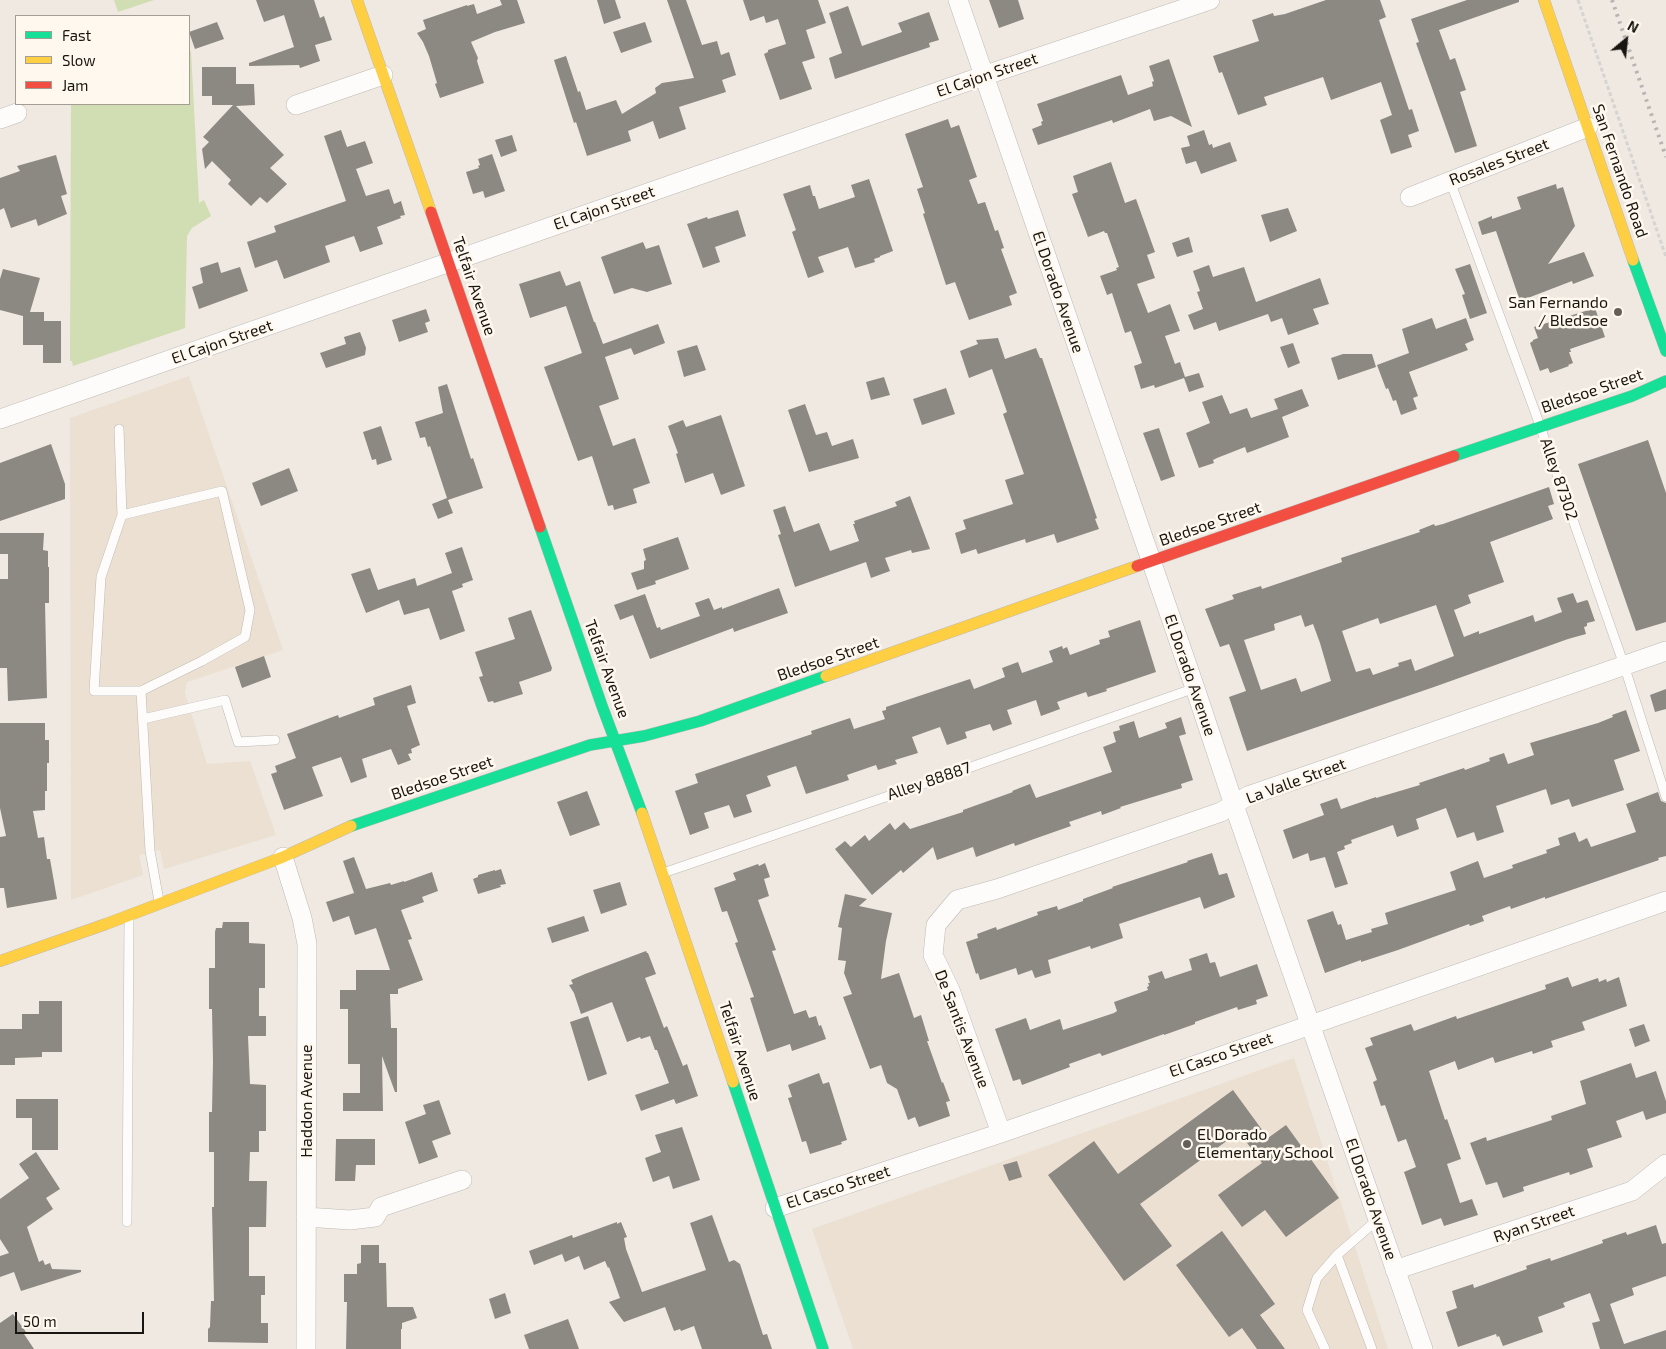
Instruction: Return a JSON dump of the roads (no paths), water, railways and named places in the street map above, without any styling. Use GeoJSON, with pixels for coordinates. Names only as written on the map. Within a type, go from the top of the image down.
{"type":"FeatureCollection","features":[{"type":"Feature","properties":{"kind":"street","name":"Telfair Avenue"},"geometry":{"type":"LineString","coordinates":[[357,0],[663,872],[823,1349]]}},
{"type":"Feature","properties":{"kind":"street","name":"El Dorado Avenue"},"geometry":{"type":"LineString","coordinates":[[958,0],[1423,1349]]}},
{"type":"Feature","properties":{"kind":"street","name":"El Cajon Street"},"geometry":{"type":"LineString","coordinates":[[0,419],[983,76],[1210,0]]}},
{"type":"Feature","properties":{"kind":"street","name":"San Fernando Road"},"geometry":{"type":"LineString","coordinates":[[1544,0],[1666,352]]}},
{"type":"Feature","properties":{"kind":"street"},"geometry":{"type":"LineString","coordinates":[[296,104],[383,75]]}},
{"type":"Feature","properties":{"kind":"street","name":"Rosales Street"},"geometry":{"type":"LineString","coordinates":[[1410,197],[1588,127]]}},
{"type":"Feature","properties":{"kind":"street","name":"Bledsoe Street"},"geometry":{"type":"LineString","coordinates":[[0,961],[283,857],[356,824],[590,745],[657,734],[700,721],[1151,561],[1632,396],[1666,381]]}},
{"type":"Feature","properties":{"kind":"street","name":"La Valle Street"},"geometry":{"type":"LineString","coordinates":[[936,925],[957,900],[1015,883],[1221,812],[1248,796],[1666,651]]}},
{"type":"Feature","properties":{"kind":"street","name":"Haddon Avenue"},"geometry":{"type":"LineString","coordinates":[[283,857],[302,918],[307,944],[306,1349]]}},
{"type":"Feature","properties":{"kind":"street","name":"El Casco Street"},"geometry":{"type":"LineString","coordinates":[[775,1208],[1666,901]]}},
{"type":"Feature","properties":{"kind":"street","name":"De Santis Avenue"},"geometry":{"type":"LineString","coordinates":[[936,925],[933,955],[950,990],[1000,1132]]}},
{"type":"Feature","properties":{"kind":"street","name":"Ryan Street"},"geometry":{"type":"LineString","coordinates":[[1395,1270],[1632,1191],[1666,1164]]}},
{"type":"Feature","properties":{"kind":"street"},"geometry":{"type":"LineString","coordinates":[[306,1217],[350,1220],[375,1217],[381,1208],[462,1180]]}},
{"type":"Feature","properties":{"kind":"lane","name":"Alley 87302"},"geometry":{"type":"LineString","coordinates":[[1450,181],[1540,426],[1624,665],[1666,797]]}},
{"type":"Feature","properties":{"kind":"lane"},"geometry":{"type":"LineString","coordinates":[[119,429],[122,515],[101,577],[94,691],[142,691],[202,661],[245,637],[250,610],[222,491],[122,515]]}},
{"type":"Feature","properties":{"kind":"lane","name":"Alley 88887"},"geometry":{"type":"LineString","coordinates":[[663,872],[1195,688]]}},
{"type":"Feature","properties":{"kind":"lane"},"geometry":{"type":"LineString","coordinates":[[142,691],[151,854],[160,903]]}},
{"type":"Feature","properties":{"kind":"lane"},"geometry":{"type":"LineString","coordinates":[[143,719],[225,700],[238,742],[275,740]]}},
{"type":"Feature","properties":{"kind":"lane"},"geometry":{"type":"LineString","coordinates":[[127,1222],[129,915]]}},
{"type":"Feature","properties":{"kind":"lane"},"geometry":{"type":"LineString","coordinates":[[1326,1349],[1307,1310],[1317,1278],[1337,1255],[1378,1220]]}},
{"type":"Feature","properties":{"kind":"lane"},"geometry":{"type":"LineString","coordinates":[[1337,1255],[1372,1349]]}},
{"type":"Feature","properties":{"kind":"railway"},"geometry":{"type":"LineString","coordinates":[[1612,0],[1666,157]]}},
{"type":"Feature","properties":{"kind":"place","name":"San Fernando / Bledsoe"},"geometry":{"type":"Point","coordinates":[1618,312]}},
{"type":"Feature","properties":{"kind":"place","name":"El Dorado Elementary School"},"geometry":{"type":"Point","coordinates":[1187,1144]}}]}
